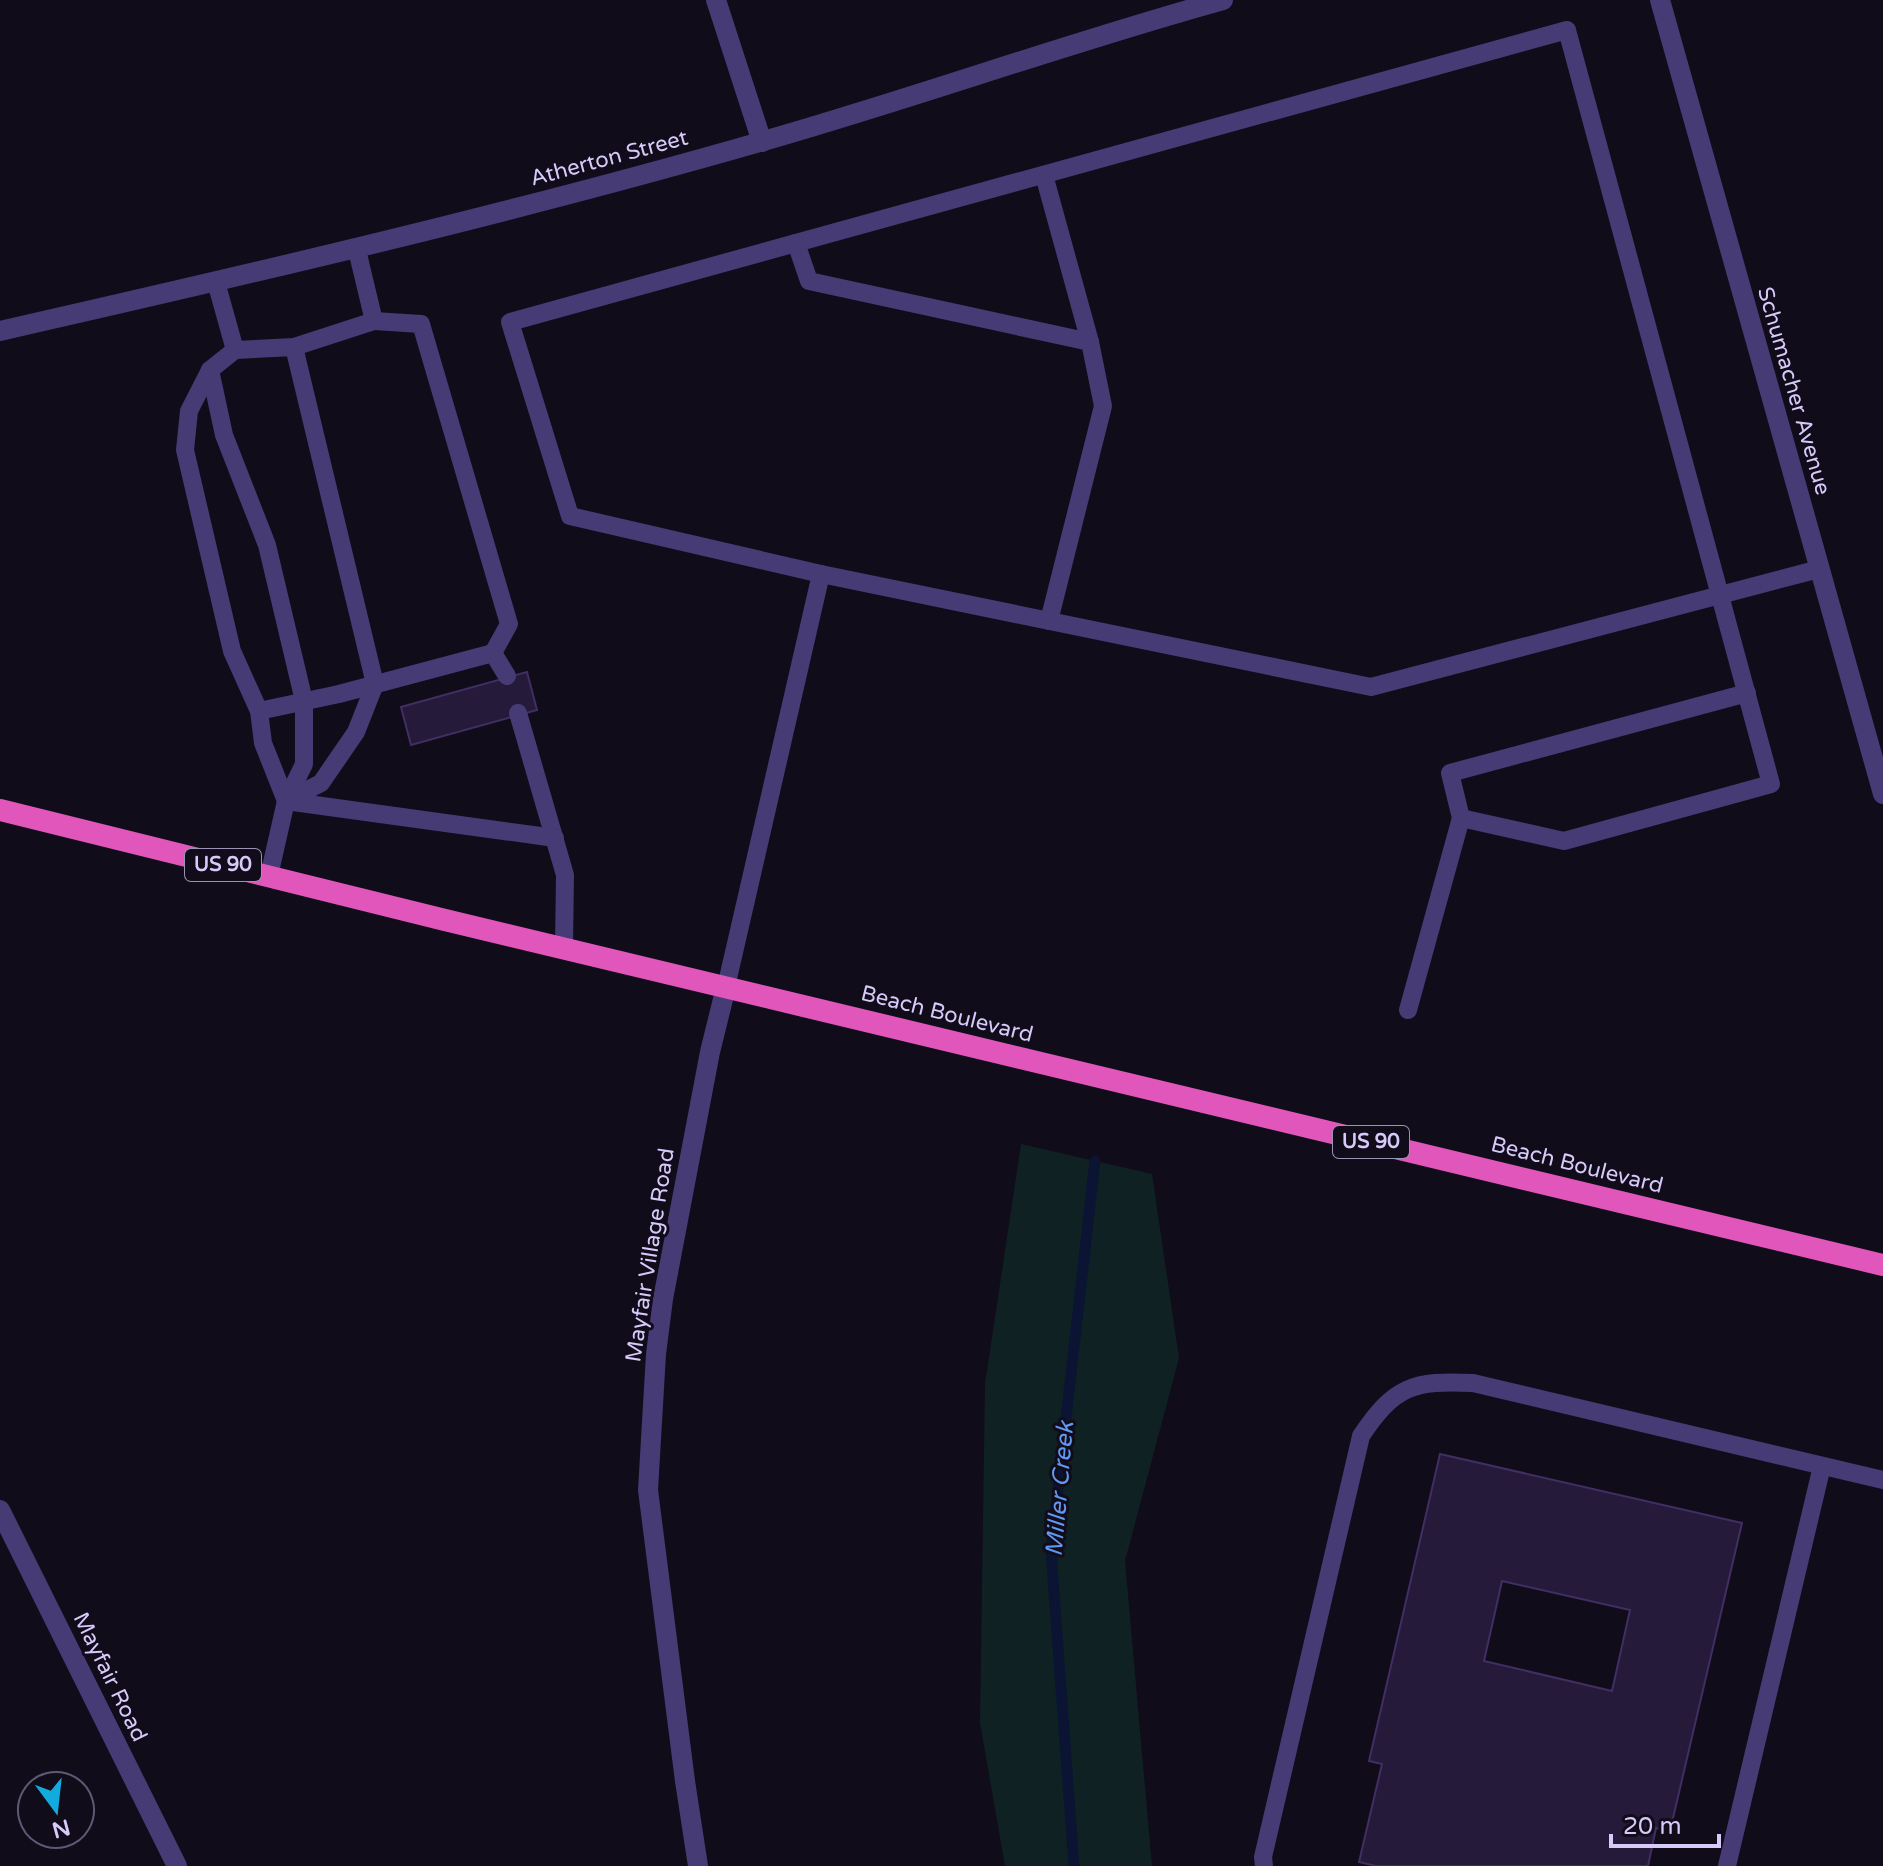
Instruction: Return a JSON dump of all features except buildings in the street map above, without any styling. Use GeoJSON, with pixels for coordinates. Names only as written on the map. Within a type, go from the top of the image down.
{"type":"FeatureCollection","features":[{"type":"Feature","properties":{"kind":"highway","name":"Beach Boulevard"},"geometry":{"type":"LineString","coordinates":[[0,810],[1883,1265]]}},
{"type":"Feature","properties":{"kind":"street"},"geometry":{"type":"LineString","coordinates":[[716,0],[762,142]]}},
{"type":"Feature","properties":{"kind":"street","name":"Atherton Street"},"geometry":{"type":"LineString","coordinates":[[0,331],[357,250],[762,142],[1184,5],[1223,0]]}},
{"type":"Feature","properties":{"kind":"street","name":"Schumacher Avenue"},"geometry":{"type":"LineString","coordinates":[[1660,0],[1883,794]]}},
{"type":"Feature","properties":{"kind":"street","name":"Mayfair Village Road"},"geometry":{"type":"LineString","coordinates":[[698,1866],[648,1490],[656,1354],[663,1299],[710,1052],[726,987]]}},
{"type":"Feature","properties":{"kind":"street","name":"Mayfair Road"},"geometry":{"type":"LineString","coordinates":[[0,1510],[177,1866]]}},
{"type":"Feature","properties":{"kind":"lane"},"geometry":{"type":"LineString","coordinates":[[1461,818],[1564,841],[1771,784],[1747,693],[1720,595],[1567,30],[510,322],[570,516],[821,574],[1371,687],[1720,595],[1819,569]]}},
{"type":"Feature","properties":{"kind":"lane"},"geometry":{"type":"LineString","coordinates":[[1044,175],[1090,342],[1103,406],[1049,621]]}},
{"type":"Feature","properties":{"kind":"lane"},"geometry":{"type":"LineString","coordinates":[[796,243],[809,281],[1090,342]]}},
{"type":"Feature","properties":{"kind":"lane"},"geometry":{"type":"LineString","coordinates":[[357,250],[374,321]]}},
{"type":"Feature","properties":{"kind":"lane"},"geometry":{"type":"LineString","coordinates":[[216,282],[235,350]]}},
{"type":"Feature","properties":{"kind":"lane"},"geometry":{"type":"LineString","coordinates":[[259,711],[493,653],[509,624],[421,324],[374,321],[294,347],[235,350],[210,370],[189,411],[185,450],[232,651],[259,711],[263,743],[286,801]]}},
{"type":"Feature","properties":{"kind":"lane"},"geometry":{"type":"LineString","coordinates":[[286,801],[321,783],[356,732],[375,684],[294,347]]}},
{"type":"Feature","properties":{"kind":"lane"},"geometry":{"type":"LineString","coordinates":[[210,370],[224,435],[267,545],[304,701],[304,764],[286,801],[269,876]]}},
{"type":"Feature","properties":{"kind":"lane"},"geometry":{"type":"LineString","coordinates":[[726,987],[821,574]]}},
{"type":"Feature","properties":{"kind":"lane"},"geometry":{"type":"LineString","coordinates":[[493,653],[507,676]]}},
{"type":"Feature","properties":{"kind":"lane"},"geometry":{"type":"LineString","coordinates":[[1408,1010],[1461,818],[1450,773],[1747,693]]}},
{"type":"Feature","properties":{"kind":"lane"},"geometry":{"type":"LineString","coordinates":[[518,713],[565,875],[564,947]]}},
{"type":"Feature","properties":{"kind":"lane"},"geometry":{"type":"LineString","coordinates":[[286,801],[555,838]]}},
{"type":"Feature","properties":{"kind":"lane"},"geometry":{"type":"LineString","coordinates":[[1264,1866],[1266,1842],[1361,1436],[1378,1410],[1406,1388],[1439,1381],[1473,1383],[1883,1480]]}},
{"type":"Feature","properties":{"kind":"lane"},"geometry":{"type":"LineString","coordinates":[[1727,1866],[1822,1466]]}},
{"type":"Feature","properties":{"kind":"shaded area"},"geometry":{"type":"Polygon","coordinates":[[[1021,1144],[1152,1174],[1179,1358],[1125,1561],[1152,1866],[1005,1866],[980,1723],[985,1384],[1021,1144]]]}},
{"type":"Feature","properties":{"kind":"waterway","name":"Miller Creek"},"geometry":{"type":"LineString","coordinates":[[1074,1866],[1051,1551],[1095,1161]]}}]}
